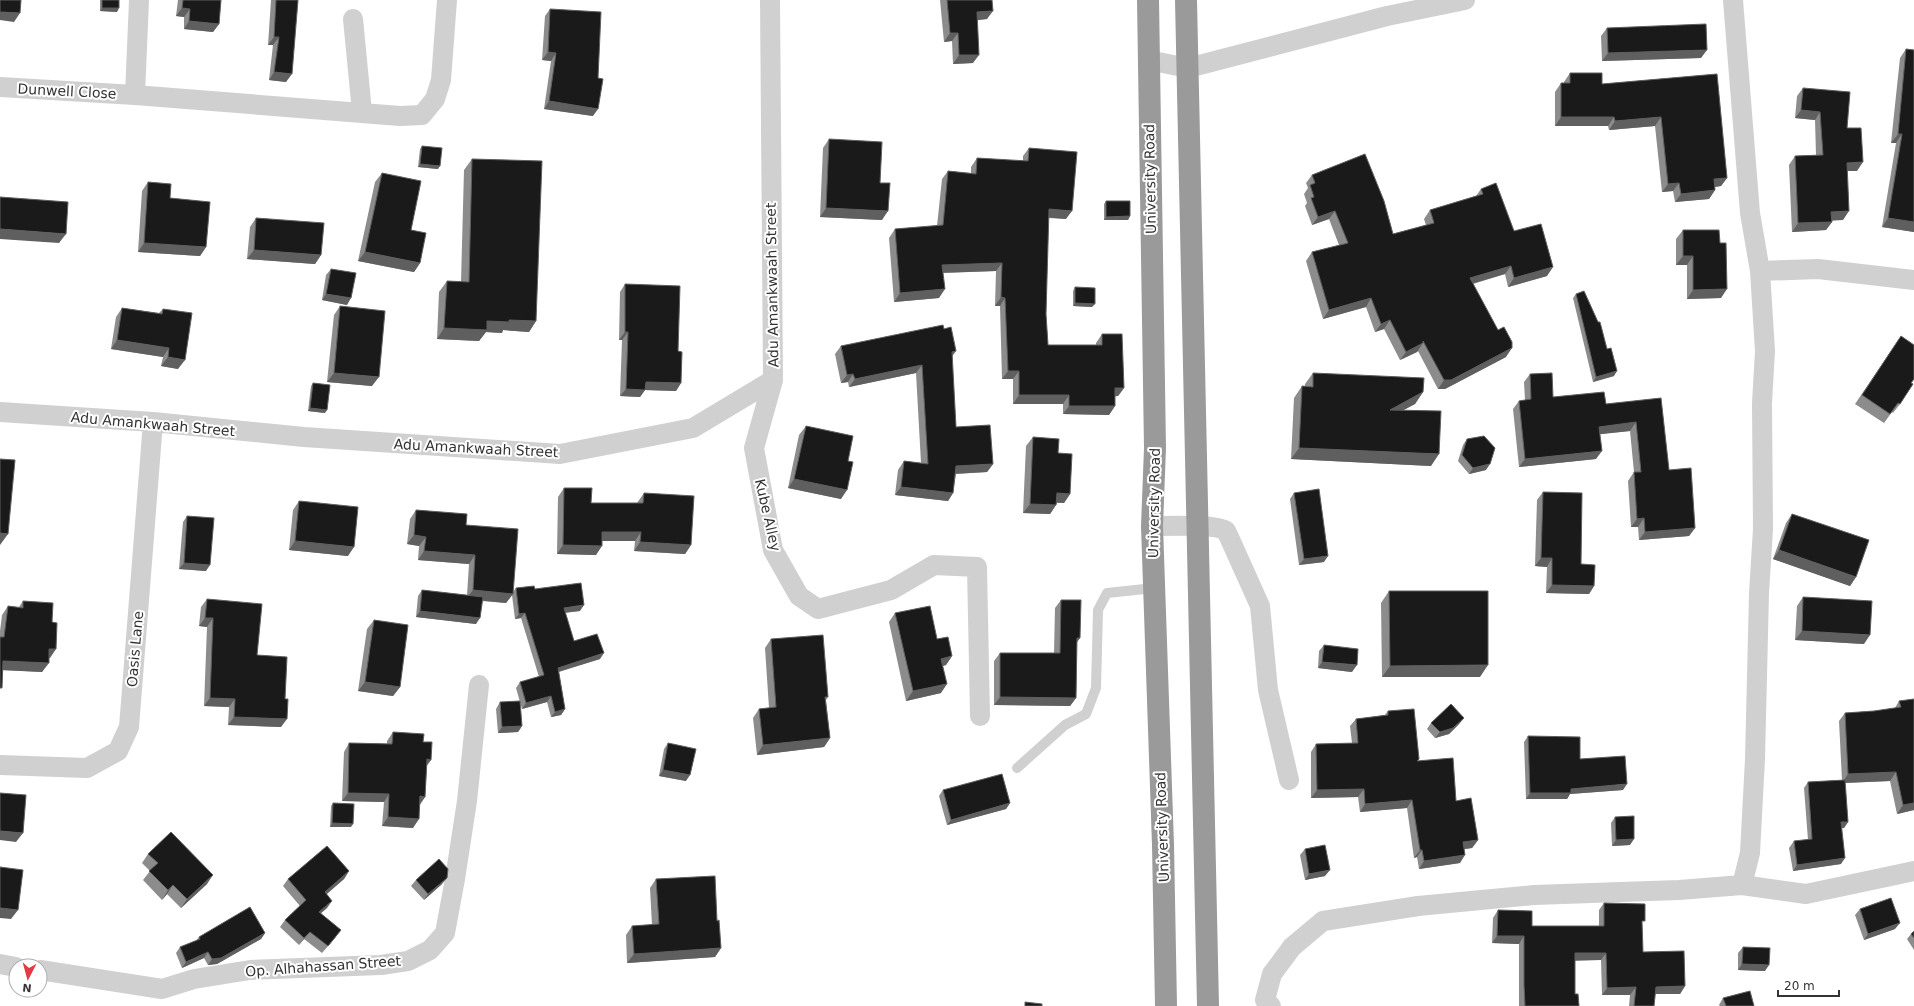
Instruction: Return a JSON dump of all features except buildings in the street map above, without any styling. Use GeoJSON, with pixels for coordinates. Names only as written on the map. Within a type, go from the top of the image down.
{"type":"FeatureCollection","features":[{"type":"Feature","properties":{"kind":"highway","name":"University Road"},"geometry":{"type":"LineString","coordinates":[[1148,0],[1155,448],[1152,526],[1163,837],[1166,1006]]}},
{"type":"Feature","properties":{"kind":"highway"},"geometry":{"type":"LineString","coordinates":[[1186,0],[1195,330],[1208,1006]]}},
{"type":"Feature","properties":{"kind":"street"},"geometry":{"type":"LineString","coordinates":[[135,95],[139,0]]}},
{"type":"Feature","properties":{"kind":"street","name":"Dunwell Close"},"geometry":{"type":"LineString","coordinates":[[0,87],[135,95],[400,116],[422,115],[436,99],[441,80],[447,0]]}},
{"type":"Feature","properties":{"kind":"street","name":"Adu Amankwaah Street"},"geometry":{"type":"LineString","coordinates":[[0,412],[153,422],[304,437],[560,454],[693,428],[773,380],[770,0]]}},
{"type":"Feature","properties":{"kind":"street"},"geometry":{"type":"LineString","coordinates":[[1148,60],[1188,68],[1387,16],[1465,0]]}},
{"type":"Feature","properties":{"kind":"street"},"geometry":{"type":"LineString","coordinates":[[1733,0],[1750,213],[1760,271],[1765,351],[1762,403],[1764,529],[1750,845],[1742,885]]}},
{"type":"Feature","properties":{"kind":"street"},"geometry":{"type":"LineString","coordinates":[[353,19],[362,112]]}},
{"type":"Feature","properties":{"kind":"street"},"geometry":{"type":"LineString","coordinates":[[1760,271],[1818,269],[1914,280]]}},
{"type":"Feature","properties":{"kind":"street","name":"Kube Alley"},"geometry":{"type":"LineString","coordinates":[[773,380],[754,448],[773,550],[799,596],[818,609],[891,590],[934,565],[977,568],[980,716]]}},
{"type":"Feature","properties":{"kind":"street","name":"Oasis Lane"},"geometry":{"type":"LineString","coordinates":[[0,765],[87,768],[118,751],[129,727],[153,422]]}},
{"type":"Feature","properties":{"kind":"street"},"geometry":{"type":"LineString","coordinates":[[1152,526],[1198,526],[1225,531],[1260,606],[1268,690],[1289,780]]}},
{"type":"Feature","properties":{"kind":"street","name":"Op. Alhahassan Street"},"geometry":{"type":"LineString","coordinates":[[48,971],[162,989],[194,979],[250,970],[381,965],[408,961],[430,950],[445,933],[454,887],[467,801],[479,685]]}},
{"type":"Feature","properties":{"kind":"street"},"geometry":{"type":"LineString","coordinates":[[1271,1006],[1266,1000],[1272,974],[1292,947],[1323,921],[1418,906],[1534,895],[1679,890],[1742,885],[1806,894],[1914,871]]}},
{"type":"Feature","properties":{"kind":"lane"},"geometry":{"type":"LineString","coordinates":[[1017,768],[1065,725],[1086,714],[1096,688],[1098,610],[1107,593],[1154,588]]}}]}
